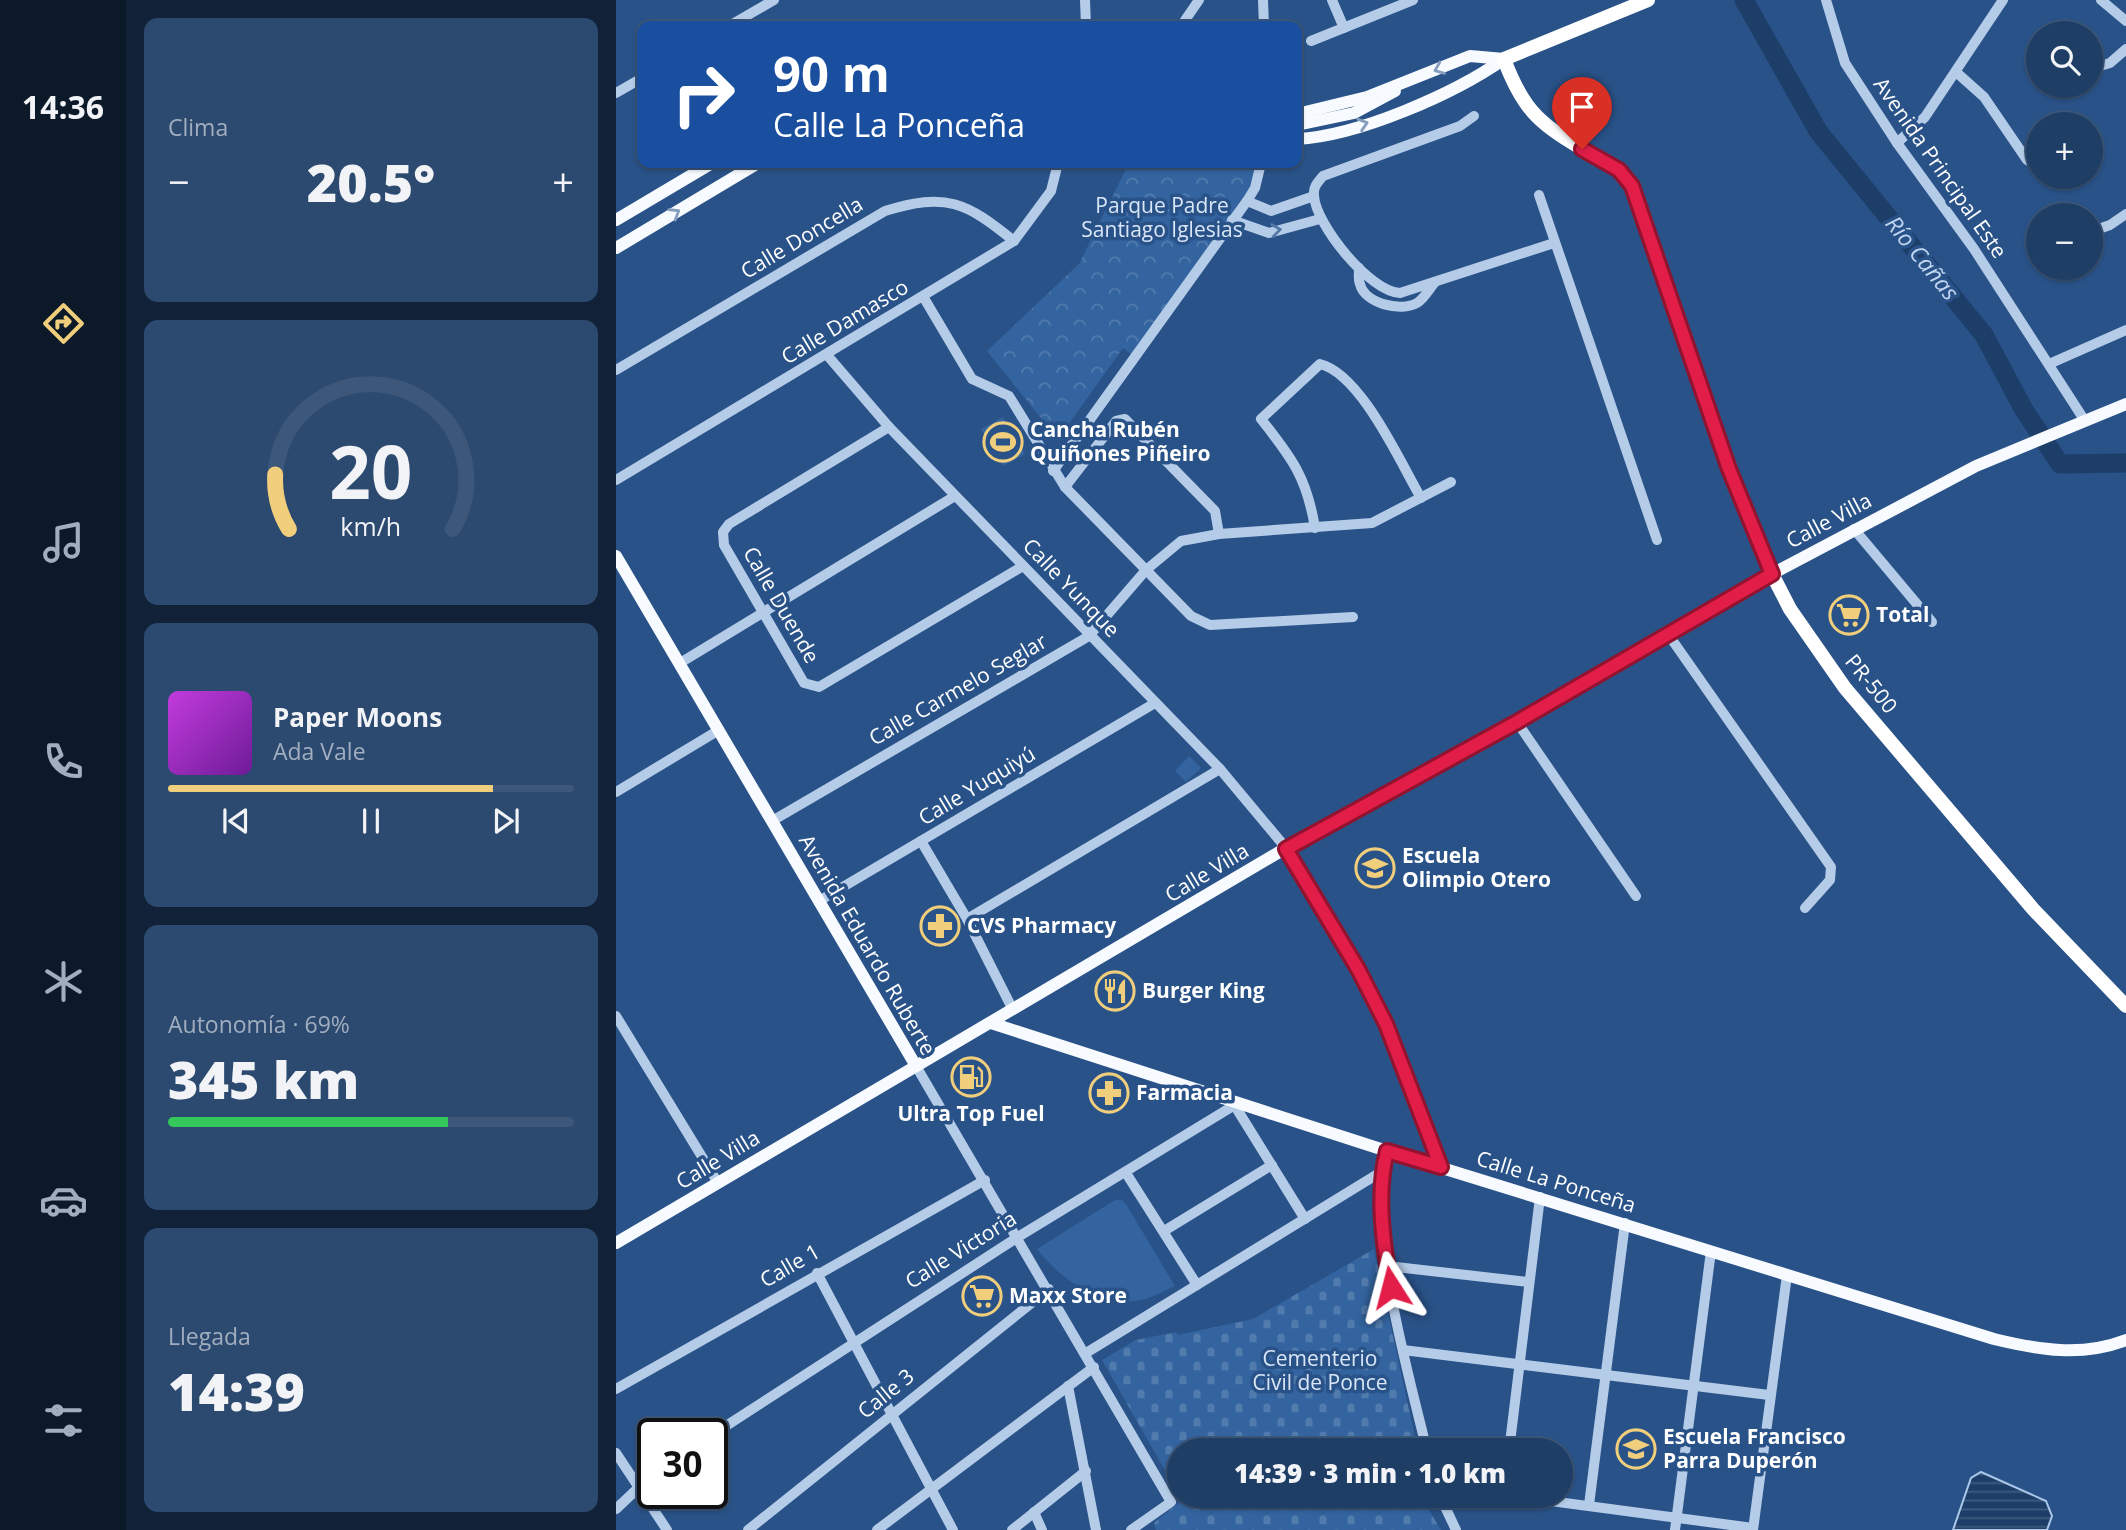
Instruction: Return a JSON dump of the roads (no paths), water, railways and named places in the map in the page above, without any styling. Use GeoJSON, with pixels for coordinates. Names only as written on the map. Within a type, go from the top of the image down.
{"type":"FeatureCollection","features":[{"type":"Feature","properties":{"kind":"highway"},"geometry":{"type":"LineString","coordinates":[[1504,59],[1648,0]]}},
{"type":"Feature","properties":{"kind":"highway","name":"PR-500"},"geometry":{"type":"LineString","coordinates":[[1504,59],[1516,89],[1531,113],[1564,138],[1619,170],[1632,186],[1729,469],[1772,574],[1790,609],[1846,688],[2032,909],[2126,1006]]}},
{"type":"Feature","properties":{"kind":"main road"},"geometry":{"type":"LineString","coordinates":[[1302,113],[1367,97],[1470,56],[1504,59]]}},
{"type":"Feature","properties":{"kind":"main road"},"geometry":{"type":"LineString","coordinates":[[1302,139],[1321,138],[1394,113],[1451,90],[1504,59]]}},
{"type":"Feature","properties":{"kind":"main road"},"geometry":{"type":"LineString","coordinates":[[1302,124],[1354,113],[1381,102],[1412,79]]}},
{"type":"Feature","properties":{"kind":"main road"},"geometry":{"type":"LineString","coordinates":[[616,220],[704,168]]}},
{"type":"Feature","properties":{"kind":"main road"},"geometry":{"type":"LineString","coordinates":[[616,248],[750,168]]}},
{"type":"Feature","properties":{"kind":"main road","name":"Calle Villa"},"geometry":{"type":"LineString","coordinates":[[616,1243],[1286,849],[1517,722],[1772,574],[1854,529],[2010,452],[2126,404]]}},
{"type":"Feature","properties":{"kind":"main road","name":"Avenida Eduardo Ruberte"},"geometry":{"type":"LineString","coordinates":[[616,556],[916,1066]]}},
{"type":"Feature","properties":{"kind":"main road","name":"Calle La Ponceña"},"geometry":{"type":"LineString","coordinates":[[991,1023],[1236,1104],[2032,1348],[2065,1352],[2088,1350],[2126,1340]]}},
{"type":"Feature","properties":{"kind":"street"},"geometry":{"type":"LineString","coordinates":[[738,21],[774,0]]}},
{"type":"Feature","properties":{"kind":"street"},"geometry":{"type":"LineString","coordinates":[[1085,0],[1086,21]]}},
{"type":"Feature","properties":{"kind":"street"},"geometry":{"type":"LineString","coordinates":[[1184,21],[1199,0]]}},
{"type":"Feature","properties":{"kind":"street"},"geometry":{"type":"LineString","coordinates":[[1263,0],[1264,21]]}},
{"type":"Feature","properties":{"kind":"street"},"geometry":{"type":"LineString","coordinates":[[1332,0],[1344,28]]}},
{"type":"Feature","properties":{"kind":"street"},"geometry":{"type":"LineString","coordinates":[[1311,41],[1413,0]]}},
{"type":"Feature","properties":{"kind":"street","name":"Avenida Principal Este"},"geometry":{"type":"LineString","coordinates":[[1826,0],[1845,63],[1897,143],[1974,249],[2085,421]]}},
{"type":"Feature","properties":{"kind":"street"},"geometry":{"type":"LineString","coordinates":[[1897,143],[1926,117],[2003,0]]}},
{"type":"Feature","properties":{"kind":"street"},"geometry":{"type":"LineString","coordinates":[[2101,0],[2126,20]]}},
{"type":"Feature","properties":{"kind":"street"},"geometry":{"type":"LineString","coordinates":[[2103,65],[2110,63],[2126,49]]}},
{"type":"Feature","properties":{"kind":"street"},"geometry":{"type":"LineString","coordinates":[[1955,72],[1984,97],[2026,159]]}},
{"type":"Feature","properties":{"kind":"street"},"geometry":{"type":"LineString","coordinates":[[616,93],[637,81]]}},
{"type":"Feature","properties":{"kind":"street"},"geometry":{"type":"LineString","coordinates":[[1474,116],[1460,126],[1322,176],[1315,185],[1314,196],[1320,219],[1372,282],[1387,293],[1400,293],[1554,243]]}},
{"type":"Feature","properties":{"kind":"street","name":"Calle Damasco"},"geometry":{"type":"LineString","coordinates":[[616,480],[924,298],[1014,241],[1051,191],[1057,168]]}},
{"type":"Feature","properties":{"kind":"street"},"geometry":{"type":"LineString","coordinates":[[1053,471],[1247,201],[1255,188],[1260,168]]}},
{"type":"Feature","properties":{"kind":"street"},"geometry":{"type":"LineString","coordinates":[[1539,195],[1657,540]]}},
{"type":"Feature","properties":{"kind":"street"},"geometry":{"type":"LineString","coordinates":[[1247,201],[1271,211],[1314,196]]}},
{"type":"Feature","properties":{"kind":"street","name":"Calle Doncella"},"geometry":{"type":"LineString","coordinates":[[616,370],[885,211],[919,201],[945,201],[980,212],[1014,241]]}},
{"type":"Feature","properties":{"kind":"street"},"geometry":{"type":"LineString","coordinates":[[2103,226],[2126,214]]}},
{"type":"Feature","properties":{"kind":"street"},"geometry":{"type":"LineString","coordinates":[[1232,220],[1269,233],[1320,219]]}},
{"type":"Feature","properties":{"kind":"street"},"geometry":{"type":"LineString","coordinates":[[924,298],[972,379],[1009,396],[1065,487],[1191,616],[1210,625],[1353,617]]}},
{"type":"Feature","properties":{"kind":"street"},"geometry":{"type":"LineString","coordinates":[[2049,363],[2126,330]]}},
{"type":"Feature","properties":{"kind":"street","name":"Calle Yunque"},"geometry":{"type":"LineString","coordinates":[[827,355],[889,428],[1220,769],[1286,849],[1358,969],[1386,1024],[1441,1167]]}},
{"type":"Feature","properties":{"kind":"street"},"geometry":{"type":"LineString","coordinates":[[1315,528],[1310,493],[1290,455],[1261,419],[1320,364],[1334,368],[1366,404],[1421,498]]}},
{"type":"Feature","properties":{"kind":"street"},"geometry":{"type":"LineString","coordinates":[[1065,487],[1116,421],[1125,419],[1215,511],[1219,534]]}},
{"type":"Feature","properties":{"kind":"street","name":"Calle Duende"},"geometry":{"type":"LineString","coordinates":[[889,428],[726,528],[722,536],[724,545],[804,683],[815,688],[1023,566]]}},
{"type":"Feature","properties":{"kind":"street","name":"Calle Carmelo Seglar"},"geometry":{"type":"LineString","coordinates":[[772,821],[1089,636],[1146,570],[1181,541],[1219,534],[1372,523],[1451,482]]}},
{"type":"Feature","properties":{"kind":"street"},"geometry":{"type":"LineString","coordinates":[[680,663],[955,496]]}},
{"type":"Feature","properties":{"kind":"street"},"geometry":{"type":"LineString","coordinates":[[1854,529],[1932,622]]}},
{"type":"Feature","properties":{"kind":"street"},"geometry":{"type":"LineString","coordinates":[[1668,634],[1831,867],[1830,880],[1805,908]]}},
{"type":"Feature","properties":{"kind":"street","name":"Calle Yuquiyú"},"geometry":{"type":"LineString","coordinates":[[819,901],[1155,703]]}},
{"type":"Feature","properties":{"kind":"street"},"geometry":{"type":"LineString","coordinates":[[1517,722],[1636,896]]}},
{"type":"Feature","properties":{"kind":"street"},"geometry":{"type":"LineString","coordinates":[[616,792],[719,730]]}},
{"type":"Feature","properties":{"kind":"street"},"geometry":{"type":"LineString","coordinates":[[967,919],[1220,769]]}},
{"type":"Feature","properties":{"kind":"street"},"geometry":{"type":"LineString","coordinates":[[921,841],[967,919],[1013,1010]]}},
{"type":"Feature","properties":{"kind":"street"},"geometry":{"type":"LineString","coordinates":[[616,1016],[718,1182]]}},
{"type":"Feature","properties":{"kind":"street","name":"Avenida Eduardo Ruberte"},"geometry":{"type":"LineString","coordinates":[[916,1066],[1049,1289],[1171,1502],[1131,1530]]}},
{"type":"Feature","properties":{"kind":"street"},"geometry":{"type":"LineString","coordinates":[[1236,1104],[1305,1219]]}},
{"type":"Feature","properties":{"kind":"street","name":"Calle Victoria"},"geometry":{"type":"LineString","coordinates":[[728,1424],[853,1340],[1236,1104]]}},
{"type":"Feature","properties":{"kind":"street"},"geometry":{"type":"LineString","coordinates":[[1387,1151],[1381,1172],[1387,1266],[1424,1438]]}},
{"type":"Feature","properties":{"kind":"street"},"geometry":{"type":"LineString","coordinates":[[1164,1231],[1272,1165]]}},
{"type":"Feature","properties":{"kind":"street"},"geometry":{"type":"LineString","coordinates":[[1126,1172],[1197,1285]]}},
{"type":"Feature","properties":{"kind":"street"},"geometry":{"type":"LineString","coordinates":[[1086,1353],[1381,1172]]}},
{"type":"Feature","properties":{"kind":"street","name":"Calle 1"},"geometry":{"type":"LineString","coordinates":[[616,1389],[985,1180]]}},
{"type":"Feature","properties":{"kind":"street"},"geometry":{"type":"LineString","coordinates":[[1510,1438],[1540,1197]]}},
{"type":"Feature","properties":{"kind":"street"},"geometry":{"type":"LineString","coordinates":[[1589,1505],[1625,1223]]}},
{"type":"Feature","properties":{"kind":"street"},"geometry":{"type":"LineString","coordinates":[[1675,1530],[1711,1251]]}},
{"type":"Feature","properties":{"kind":"street"},"geometry":{"type":"LineString","coordinates":[[1387,1266],[1528,1282]]}},
{"type":"Feature","properties":{"kind":"street"},"geometry":{"type":"LineString","coordinates":[[817,1273],[953,1530]]}},
{"type":"Feature","properties":{"kind":"street"},"geometry":{"type":"LineString","coordinates":[[1573,1503],[1753,1529],[1787,1275]]}},
{"type":"Feature","properties":{"kind":"street","name":"Calle 3"},"geometry":{"type":"LineString","coordinates":[[748,1530],[1049,1289]]}},
{"type":"Feature","properties":{"kind":"street"},"geometry":{"type":"LineString","coordinates":[[1404,1350],[1769,1395]]}},
{"type":"Feature","properties":{"kind":"street"},"geometry":{"type":"LineString","coordinates":[[877,1530],[1094,1367]]}},
{"type":"Feature","properties":{"kind":"street"},"geometry":{"type":"LineString","coordinates":[[1068,1386],[1096,1530]]}},
{"type":"Feature","properties":{"kind":"street"},"geometry":{"type":"LineString","coordinates":[[616,1453],[637,1483]]}},
{"type":"Feature","properties":{"kind":"street"},"geometry":{"type":"LineString","coordinates":[[1012,1530],[1086,1471]]}},
{"type":"Feature","properties":{"kind":"street"},"geometry":{"type":"LineString","coordinates":[[616,1509],[637,1488]]}},
{"type":"Feature","properties":{"kind":"street"},"geometry":{"type":"LineString","coordinates":[[1446,1508],[1456,1530]]}},
{"type":"Feature","properties":{"kind":"street"},"geometry":{"type":"LineString","coordinates":[[654,1509],[667,1530]]}},
{"type":"Feature","properties":{"kind":"street"},"geometry":{"type":"LineString","coordinates":[[1034,1512],[1042,1530]]}},
{"type":"Feature","properties":{"kind":"waterway","name":"Río Cañas"},"geometry":{"type":"LineString","coordinates":[[1744,0],[1818,131],[1984,335],[2024,410],[2060,464],[2126,463]]}},
{"type":"Feature","properties":{"kind":"place","name":"Cancha Rubén Quiñones Piñeiro"},"geometry":{"type":"Point","coordinates":[1003,442]}},
{"type":"Feature","properties":{"kind":"place","name":"Total"},"geometry":{"type":"Point","coordinates":[1849,615]}},
{"type":"Feature","properties":{"kind":"place","name":"Escuela Olimpio Otero"},"geometry":{"type":"Point","coordinates":[1375,868]}},
{"type":"Feature","properties":{"kind":"place","name":"CVS Pharmacy"},"geometry":{"type":"Point","coordinates":[940,926]}},
{"type":"Feature","properties":{"kind":"place","name":"Burger King"},"geometry":{"type":"Point","coordinates":[1115,991]}},
{"type":"Feature","properties":{"kind":"place","name":"Ultra Top Fuel"},"geometry":{"type":"Point","coordinates":[971,1077]}},
{"type":"Feature","properties":{"kind":"place","name":"Farmacia"},"geometry":{"type":"Point","coordinates":[1109,1093]}},
{"type":"Feature","properties":{"kind":"place","name":"Maxx Store"},"geometry":{"type":"Point","coordinates":[982,1296]}},
{"type":"Feature","properties":{"kind":"place","name":"Escuela Francisco Parra Duperón"},"geometry":{"type":"Point","coordinates":[1636,1449]}},
{"type":"Feature","properties":{"kind":"park label","name":"Parque Padre Santiago Iglesias"},"geometry":{"type":"Point","coordinates":[1162,218]}},
{"type":"Feature","properties":{"kind":"park label","name":"Cementerio Civil de Ponce"},"geometry":{"type":"Point","coordinates":[1320,1371]}}]}
